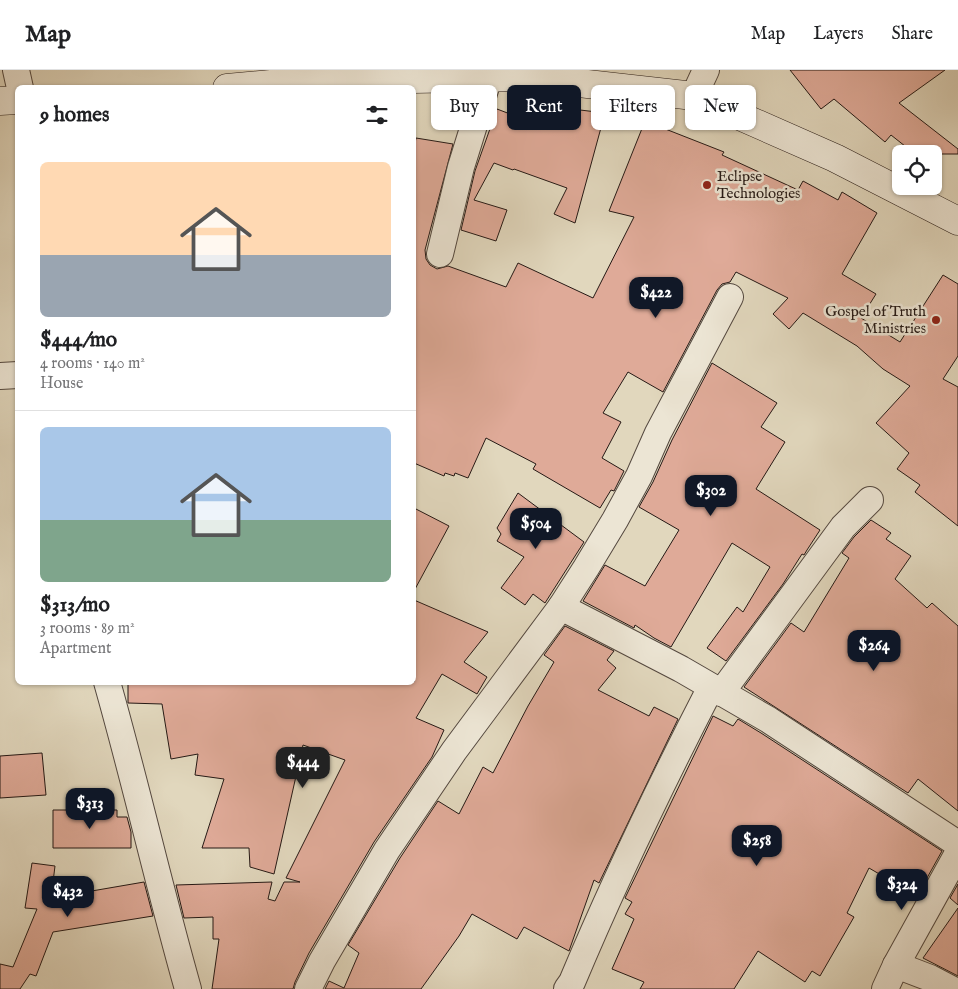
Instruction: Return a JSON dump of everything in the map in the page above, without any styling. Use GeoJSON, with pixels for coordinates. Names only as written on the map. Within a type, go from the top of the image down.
{"type":"FeatureCollection","features":[{"type":"Feature","properties":{"kind":"main road"},"geometry":{"type":"LineString","coordinates":[[244,85],[302,75],[526,76],[685,95]]}},
{"type":"Feature","properties":{"kind":"main road"},"geometry":{"type":"LineString","coordinates":[[0,101],[15,100]]}},
{"type":"Feature","properties":{"kind":"main road"},"geometry":{"type":"LineString","coordinates":[[756,123],[835,158],[958,221]]}},
{"type":"Feature","properties":{"kind":"street"},"geometry":{"type":"LineString","coordinates":[[16,70],[19,85]]}},
{"type":"Feature","properties":{"kind":"street"},"geometry":{"type":"LineString","coordinates":[[699,85],[706,70]]}},
{"type":"Feature","properties":{"kind":"street"},"geometry":{"type":"LineString","coordinates":[[440,254],[461,167],[489,77]]}},
{"type":"Feature","properties":{"kind":"street"},"geometry":{"type":"LineString","coordinates":[[308,989],[322,961],[387,850],[454,751],[561,607],[615,520],[639,476],[658,433],[730,297]]}},
{"type":"Feature","properties":{"kind":"street"},"geometry":{"type":"LineString","coordinates":[[0,376],[15,375]]}},
{"type":"Feature","properties":{"kind":"street"},"geometry":{"type":"LineString","coordinates":[[567,989],[572,982],[607,899],[665,776],[716,690],[843,527],[870,500]]}},
{"type":"Feature","properties":{"kind":"street"},"geometry":{"type":"LineString","coordinates":[[561,607],[681,669],[769,720],[958,844]]}},
{"type":"Feature","properties":{"kind":"street"},"geometry":{"type":"LineString","coordinates":[[108,685],[164,904],[188,989]]}},
{"type":"Feature","properties":{"kind":"street"},"geometry":{"type":"LineString","coordinates":[[885,989],[896,964],[958,853]]}},
{"type":"Feature","properties":{"kind":"street"},"geometry":{"type":"LineString","coordinates":[[896,964],[952,989]]}},
{"type":"Feature","properties":{"kind":"building"},"geometry":{"type":"Polygon","coordinates":[[[790,70],[945,70],[899,103],[958,149],[958,154],[942,154],[942,145],[904,145],[891,135],[885,142],[834,99],[821,109],[790,70]]]}},
{"type":"Feature","properties":{"kind":"building"},"geometry":{"type":"Polygon","coordinates":[[[497,109],[507,113],[507,130],[581,130],[581,110],[591,111],[591,130],[600,130],[575,223],[554,214],[567,188],[494,163],[474,200],[507,210],[496,241],[461,230],[475,171],[490,130],[497,130],[497,109]]]}},
{"type":"Feature","properties":{"kind":"building"},"geometry":{"type":"Polygon","coordinates":[[[641,130],[668,130],[724,152],[722,155],[798,190],[803,181],[838,200],[842,192],[877,213],[842,274],[876,294],[861,318],[900,342],[943,275],[958,284],[958,356],[943,379],[958,387],[958,526],[915,492],[920,485],[897,469],[909,453],[876,423],[910,386],[883,369],[857,346],[803,313],[789,329],[773,314],[788,298],[736,272],[730,282],[722,284],[717,290],[663,392],[628,372],[603,413],[621,422],[602,458],[624,471],[614,491],[611,490],[600,508],[533,469],[536,464],[486,438],[468,478],[455,473],[454,476],[445,473],[444,476],[416,464],[416,138],[453,144],[425,250],[426,259],[430,265],[437,269],[448,266],[506,287],[518,263],[593,298],[634,217],[609,211],[641,130]]]}},
{"type":"Feature","properties":{"kind":"building"},"geometry":{"type":"Polygon","coordinates":[[[712,363],[777,403],[761,427],[785,442],[756,489],[820,530],[804,555],[802,554],[783,584],[726,661],[707,648],[737,607],[743,612],[770,567],[732,543],[671,647],[635,625],[634,628],[583,601],[605,565],[645,586],[679,530],[639,507],[712,363]]]}},
{"type":"Feature","properties":{"kind":"building"},"geometry":{"type":"Polygon","coordinates":[[[518,493],[584,542],[545,603],[533,594],[525,605],[501,588],[524,557],[497,541],[501,534],[497,528],[518,493]]]}},
{"type":"Feature","properties":{"kind":"building"},"geometry":{"type":"Polygon","coordinates":[[[416,509],[449,526],[416,587],[416,509]]]}},
{"type":"Feature","properties":{"kind":"building"},"geometry":{"type":"Polygon","coordinates":[[[871,520],[891,533],[886,539],[911,556],[895,579],[927,608],[932,603],[958,626],[958,811],[918,779],[908,793],[744,687],[791,623],[804,632],[849,558],[842,553],[854,537],[871,520]]]}},
{"type":"Feature","properties":{"kind":"building"},"geometry":{"type":"Polygon","coordinates":[[[416,601],[488,632],[464,662],[487,677],[477,694],[442,674],[416,718],[444,730],[432,757],[374,842],[309,953],[293,989],[212,989],[219,939],[213,939],[213,917],[184,918],[176,885],[272,882],[268,899],[275,901],[284,882],[300,882],[286,878],[345,760],[303,745],[274,874],[250,867],[249,848],[202,848],[224,779],[195,775],[198,754],[171,759],[162,704],[128,703],[128,685],[416,685],[416,601]]]}},
{"type":"Feature","properties":{"kind":"building"},"geometry":{"type":"Polygon","coordinates":[[[565,626],[614,651],[607,660],[616,668],[598,690],[649,716],[654,707],[678,719],[599,883],[594,880],[569,951],[524,927],[517,939],[472,914],[459,936],[421,989],[325,989],[329,981],[344,988],[359,953],[348,945],[400,858],[438,801],[459,814],[483,767],[493,773],[528,706],[554,662],[544,655],[565,626]]]}},
{"type":"Feature","properties":{"kind":"building"},"geometry":{"type":"Polygon","coordinates":[[[713,716],[733,726],[738,719],[942,851],[917,896],[869,868],[847,913],[854,917],[820,976],[812,971],[805,982],[758,951],[734,989],[640,989],[644,982],[612,969],[634,919],[625,914],[632,902],[625,898],[713,716]]]}},
{"type":"Feature","properties":{"kind":"building"},"geometry":{"type":"Polygon","coordinates":[[[42,753],[46,795],[0,798],[0,756],[42,753]]]}},
{"type":"Feature","properties":{"kind":"building"},"geometry":{"type":"Polygon","coordinates":[[[53,810],[117,810],[117,817],[127,817],[131,832],[131,848],[53,848],[53,810]]]}},
{"type":"Feature","properties":{"kind":"building"},"geometry":{"type":"Polygon","coordinates":[[[32,863],[55,866],[51,898],[144,882],[153,916],[53,932],[36,976],[30,974],[20,989],[0,989],[0,964],[13,967],[37,909],[25,908],[32,863]]]}},
{"type":"Feature","properties":{"kind":"building"},"geometry":{"type":"Polygon","coordinates":[[[958,884],[958,905],[950,898],[958,884]]]}},
{"type":"Feature","properties":{"kind":"building"},"geometry":{"type":"Polygon","coordinates":[[[958,908],[958,976],[923,958],[958,908]]]}},
{"type":"Feature","properties":{"kind":"place","name":"Eclipse Technologies"},"geometry":{"type":"Point","coordinates":[707,185]}},
{"type":"Feature","properties":{"kind":"place","name":"Gospel of Truth Ministries"},"geometry":{"type":"Point","coordinates":[936,320]}}]}
